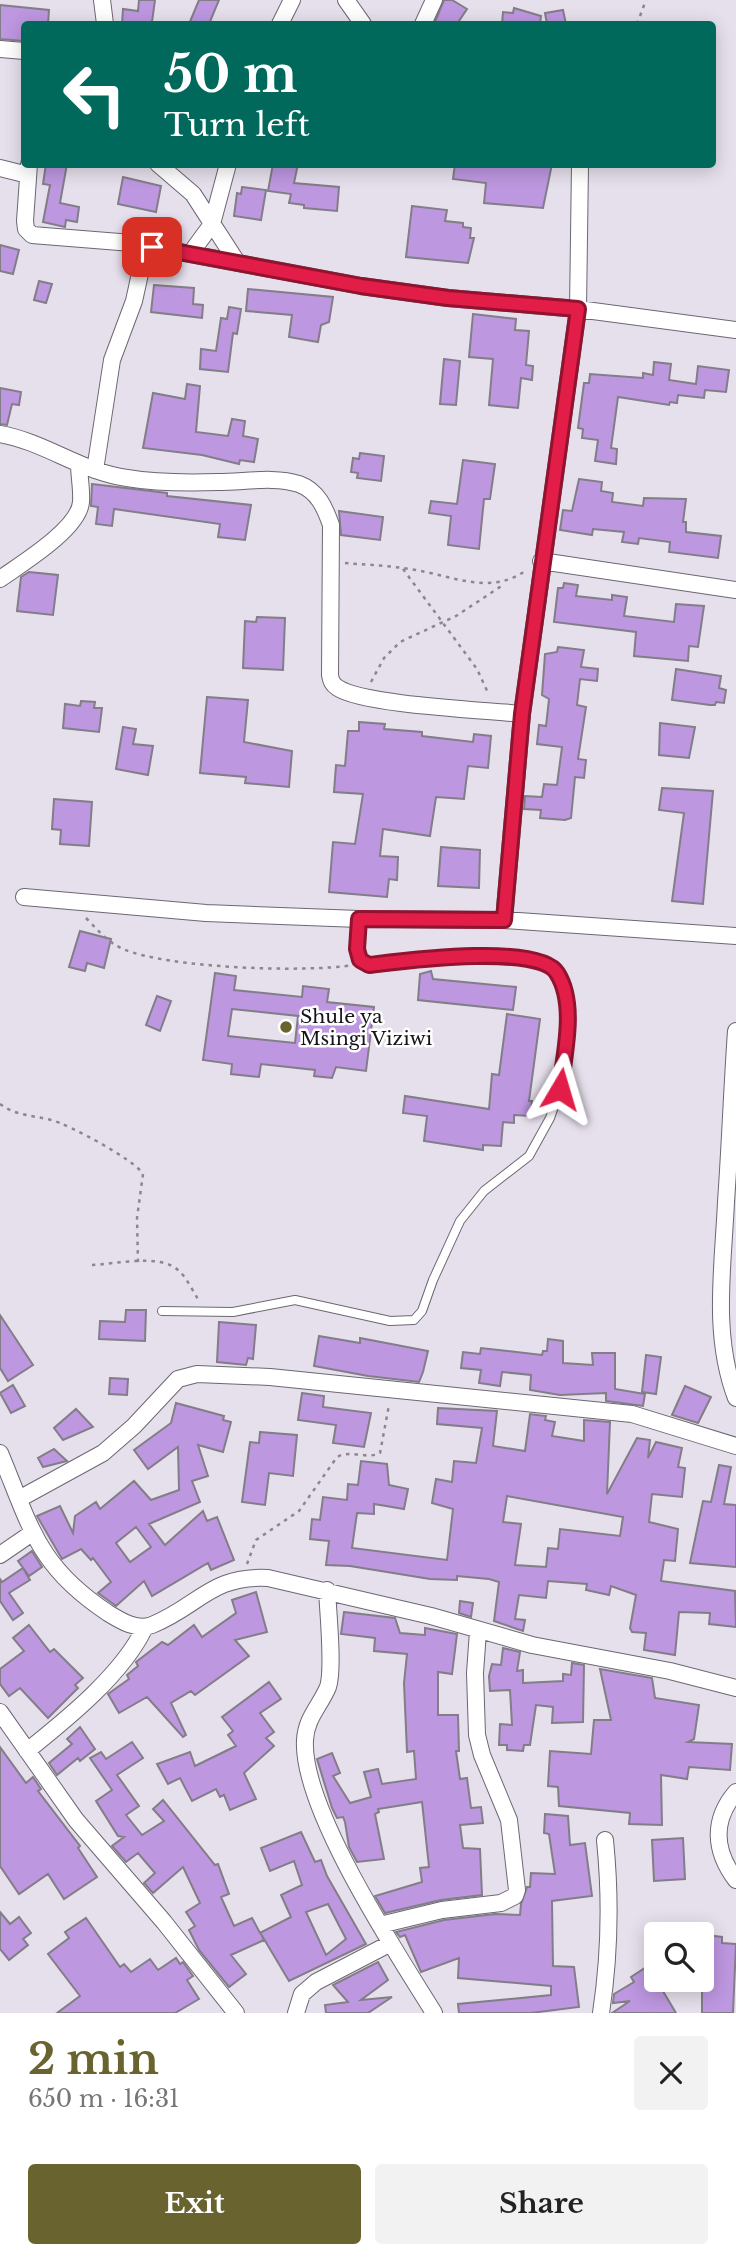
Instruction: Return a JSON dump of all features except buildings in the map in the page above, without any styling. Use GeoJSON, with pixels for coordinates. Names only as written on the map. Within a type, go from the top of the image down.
{"type":"FeatureCollection","features":[{"type":"Feature","properties":{"kind":"street"},"geometry":{"type":"LineString","coordinates":[[102,0],[105,21]]}},
{"type":"Feature","properties":{"kind":"street"},"geometry":{"type":"LineString","coordinates":[[282,21],[292,0]]}},
{"type":"Feature","properties":{"kind":"street"},"geometry":{"type":"LineString","coordinates":[[346,0],[361,21]]}},
{"type":"Feature","properties":{"kind":"street"},"geometry":{"type":"LineString","coordinates":[[424,21],[434,0]]}},
{"type":"Feature","properties":{"kind":"street"},"geometry":{"type":"LineString","coordinates":[[0,49],[21,51]]}},
{"type":"Feature","properties":{"kind":"street"},"geometry":{"type":"LineString","coordinates":[[0,168],[29,170],[25,221],[26,229],[32,235],[152,247],[361,286],[448,298],[578,309],[736,330]]}},
{"type":"Feature","properties":{"kind":"street"},"geometry":{"type":"LineString","coordinates":[[163,168],[190,190],[237,262]]}},
{"type":"Feature","properties":{"kind":"street"},"geometry":{"type":"LineString","coordinates":[[190,254],[212,225],[227,168]]}},
{"type":"Feature","properties":{"kind":"street"},"geometry":{"type":"LineString","coordinates":[[504,920],[522,714],[541,561],[578,309],[580,168]]}},
{"type":"Feature","properties":{"kind":"street"},"geometry":{"type":"LineString","coordinates":[[95,470],[112,360],[134,301],[141,270],[152,247]]}},
{"type":"Feature","properties":{"kind":"street"},"geometry":{"type":"LineString","coordinates":[[0,434],[39,445],[95,470],[129,478],[168,482],[256,480],[301,485],[324,505],[331,525],[332,684],[367,698],[522,714]]}},
{"type":"Feature","properties":{"kind":"street"},"geometry":{"type":"LineString","coordinates":[[0,579],[59,535],[76,518],[81,503],[79,464]]}},
{"type":"Feature","properties":{"kind":"street"},"geometry":{"type":"LineString","coordinates":[[541,561],[736,590]]}},
{"type":"Feature","properties":{"kind":"street"},"geometry":{"type":"LineString","coordinates":[[24,897],[206,912],[359,919],[504,920],[736,936]]}},
{"type":"Feature","properties":{"kind":"street"},"geometry":{"type":"LineString","coordinates":[[736,1031],[730,1228],[721,1343],[726,1370],[736,1398]]}},
{"type":"Feature","properties":{"kind":"street"},"geometry":{"type":"LineString","coordinates":[[19,1499],[103,1453],[134,1426],[178,1379],[197,1374],[270,1377],[632,1414],[736,1446]]}},
{"type":"Feature","properties":{"kind":"street"},"geometry":{"type":"LineString","coordinates":[[0,1453],[32,1533],[52,1566],[69,1584],[120,1620],[145,1627]]}},
{"type":"Feature","properties":{"kind":"street"},"geometry":{"type":"LineString","coordinates":[[0,1555],[32,1533]]}},
{"type":"Feature","properties":{"kind":"street"},"geometry":{"type":"LineString","coordinates":[[26,1751],[64,1721],[130,1653],[145,1627],[225,1582],[238,1579],[268,1578],[327,1590],[478,1631],[736,1688]]}},
{"type":"Feature","properties":{"kind":"street"},"geometry":{"type":"LineString","coordinates":[[327,1590],[329,1682],[308,1721],[305,1761],[312,1786],[344,1858],[380,1925],[434,2013]]}},
{"type":"Feature","properties":{"kind":"street"},"geometry":{"type":"LineString","coordinates":[[380,1925],[442,1910],[501,1903],[515,1896],[517,1890],[509,1820],[482,1755],[477,1735],[475,1673],[478,1631]]}},
{"type":"Feature","properties":{"kind":"street"},"geometry":{"type":"LineString","coordinates":[[0,1712],[76,1820],[164,1922],[236,2013]]}},
{"type":"Feature","properties":{"kind":"street"},"geometry":{"type":"LineString","coordinates":[[736,1792],[727,1803],[717,1837],[722,1858],[736,1880]]}},
{"type":"Feature","properties":{"kind":"street"},"geometry":{"type":"LineString","coordinates":[[601,2013],[610,1957],[611,1901],[605,1840]]}},
{"type":"Feature","properties":{"kind":"street"},"geometry":{"type":"LineString","coordinates":[[296,2013],[302,1994],[316,1982],[391,1943]]}},
{"type":"Feature","properties":{"kind":"lane"},"geometry":{"type":"LineString","coordinates":[[162,1311],[251,1311],[295,1300],[390,1321],[414,1320],[422,1311],[460,1221],[484,1191],[529,1156],[550,1118],[560,1089],[565,1048],[565,996],[556,970],[543,962],[505,957],[363,964],[357,949],[359,919]]}},
{"type":"Feature","properties":{"kind":"path"},"geometry":{"type":"LineString","coordinates":[[638,21],[646,0]]}},
{"type":"Feature","properties":{"kind":"path"},"geometry":{"type":"LineString","coordinates":[[349,693],[372,682],[384,659],[400,642],[480,601],[541,561]]}},
{"type":"Feature","properties":{"kind":"path"},"geometry":{"type":"LineString","coordinates":[[331,562],[403,568],[460,581],[505,583]]}},
{"type":"Feature","properties":{"kind":"path"},"geometry":{"type":"LineString","coordinates":[[403,568],[477,669],[496,711]]}},
{"type":"Feature","properties":{"kind":"path"},"geometry":{"type":"LineString","coordinates":[[71,901],[105,938],[126,951],[200,964],[249,967],[334,967],[363,964]]}},
{"type":"Feature","properties":{"kind":"path"},"geometry":{"type":"LineString","coordinates":[[0,1104],[16,1114],[63,1124],[113,1149],[138,1167],[144,1174],[138,1211],[138,1263]]}},
{"type":"Feature","properties":{"kind":"path"},"geometry":{"type":"LineString","coordinates":[[92,1265],[161,1262],[179,1270],[205,1311]]}},
{"type":"Feature","properties":{"kind":"path"},"geometry":{"type":"LineString","coordinates":[[238,1579],[256,1540],[299,1511],[337,1457],[344,1453],[373,1456],[380,1453],[391,1390]]}},
{"type":"Feature","properties":{"kind":"place","name":"Shule ya Msingi Viziwi"},"geometry":{"type":"Point","coordinates":[286,1027]}},
{"type":"Feature","properties":{"kind":"route"},"geometry":{"type":"LineString","coordinates":[[152,247],[361,286],[448,298],[578,309],[522,714],[504,920],[359,919],[357,949],[363,964],[369,965],[469,957],[505,957],[543,962],[556,970],[562,982],[566,1012],[560,1089]]}}]}
